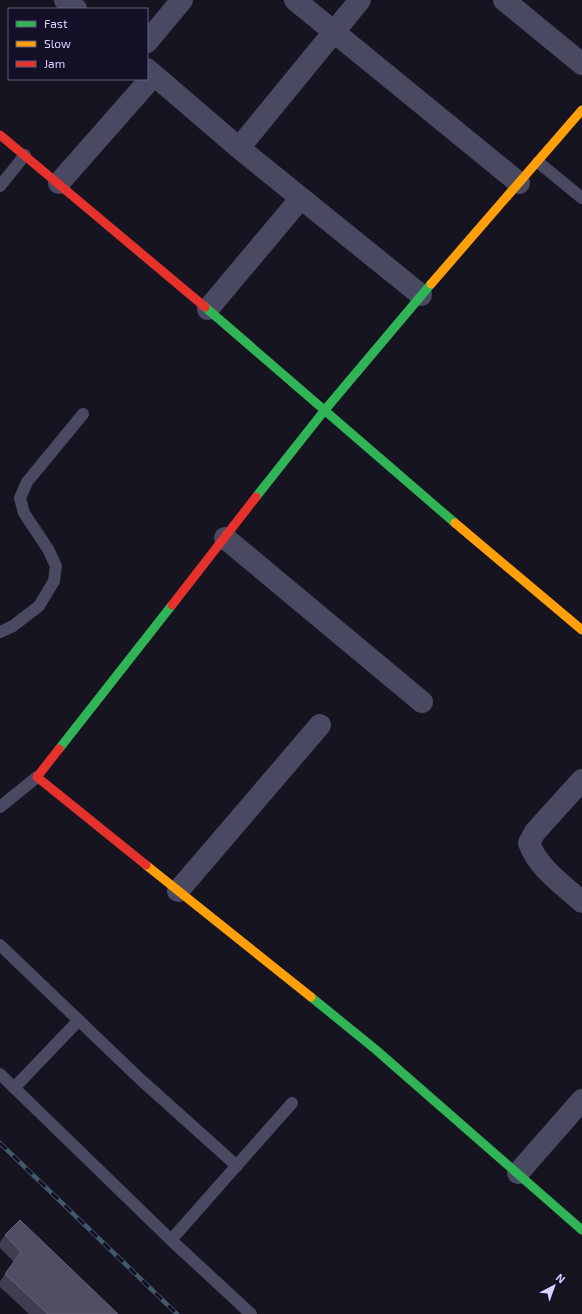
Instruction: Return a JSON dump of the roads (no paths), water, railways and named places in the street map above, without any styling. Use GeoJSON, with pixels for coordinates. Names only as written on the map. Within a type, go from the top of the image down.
{"type":"FeatureCollection","features":[{"type":"Feature","properties":{"kind":"street"},"geometry":{"type":"LineString","coordinates":[[65,0],[75,8]]}},
{"type":"Feature","properties":{"kind":"street"},"geometry":{"type":"LineString","coordinates":[[148,41],[182,0]]}},
{"type":"Feature","properties":{"kind":"street"},"geometry":{"type":"LineString","coordinates":[[295,0],[519,183]]}},
{"type":"Feature","properties":{"kind":"street"},"geometry":{"type":"LineString","coordinates":[[239,148],[360,0]]}},
{"type":"Feature","properties":{"kind":"street"},"geometry":{"type":"LineString","coordinates":[[504,0],[582,64]]}},
{"type":"Feature","properties":{"kind":"street"},"geometry":{"type":"LineString","coordinates":[[150,72],[239,148],[421,295]]}},
{"type":"Feature","properties":{"kind":"street"},"geometry":{"type":"LineString","coordinates":[[59,183],[143,80]]}},
{"type":"Feature","properties":{"kind":"street"},"geometry":{"type":"LineString","coordinates":[[582,110],[421,295],[324,411],[37,777],[375,1049],[582,1230]]}},
{"type":"Feature","properties":{"kind":"street"},"geometry":{"type":"LineString","coordinates":[[0,135],[208,309],[469,537],[582,630]]}},
{"type":"Feature","properties":{"kind":"street"},"geometry":{"type":"LineString","coordinates":[[208,309],[301,198]]}},
{"type":"Feature","properties":{"kind":"street"},"geometry":{"type":"LineString","coordinates":[[225,538],[422,702]]}},
{"type":"Feature","properties":{"kind":"street"},"geometry":{"type":"LineString","coordinates":[[178,891],[320,725]]}},
{"type":"Feature","properties":{"kind":"street"},"geometry":{"type":"LineString","coordinates":[[582,780],[535,832],[529,843],[533,855],[543,867],[582,902]]}},
{"type":"Feature","properties":{"kind":"street"},"geometry":{"type":"LineString","coordinates":[[518,1173],[582,1100]]}},
{"type":"Feature","properties":{"kind":"lane"},"geometry":{"type":"LineString","coordinates":[[0,186],[25,155]]}},
{"type":"Feature","properties":{"kind":"lane"},"geometry":{"type":"LineString","coordinates":[[538,162],[582,198]]}},
{"type":"Feature","properties":{"kind":"lane"},"geometry":{"type":"LineString","coordinates":[[0,632],[13,626],[38,606],[54,581],[56,566],[48,549],[24,513],[20,498],[27,482],[83,414]]}},
{"type":"Feature","properties":{"kind":"lane"},"geometry":{"type":"LineString","coordinates":[[0,807],[37,777]]}},
{"type":"Feature","properties":{"kind":"lane"},"geometry":{"type":"LineString","coordinates":[[0,946],[237,1166]]}},
{"type":"Feature","properties":{"kind":"lane"},"geometry":{"type":"LineString","coordinates":[[14,1088],[78,1020]]}},
{"type":"Feature","properties":{"kind":"lane"},"geometry":{"type":"LineString","coordinates":[[0,1074],[171,1240],[251,1314]]}},
{"type":"Feature","properties":{"kind":"lane"},"geometry":{"type":"LineString","coordinates":[[171,1240],[292,1103]]}},
{"type":"Feature","properties":{"kind":"railway"},"geometry":{"type":"LineString","coordinates":[[0,1143],[177,1314]]}}]}
